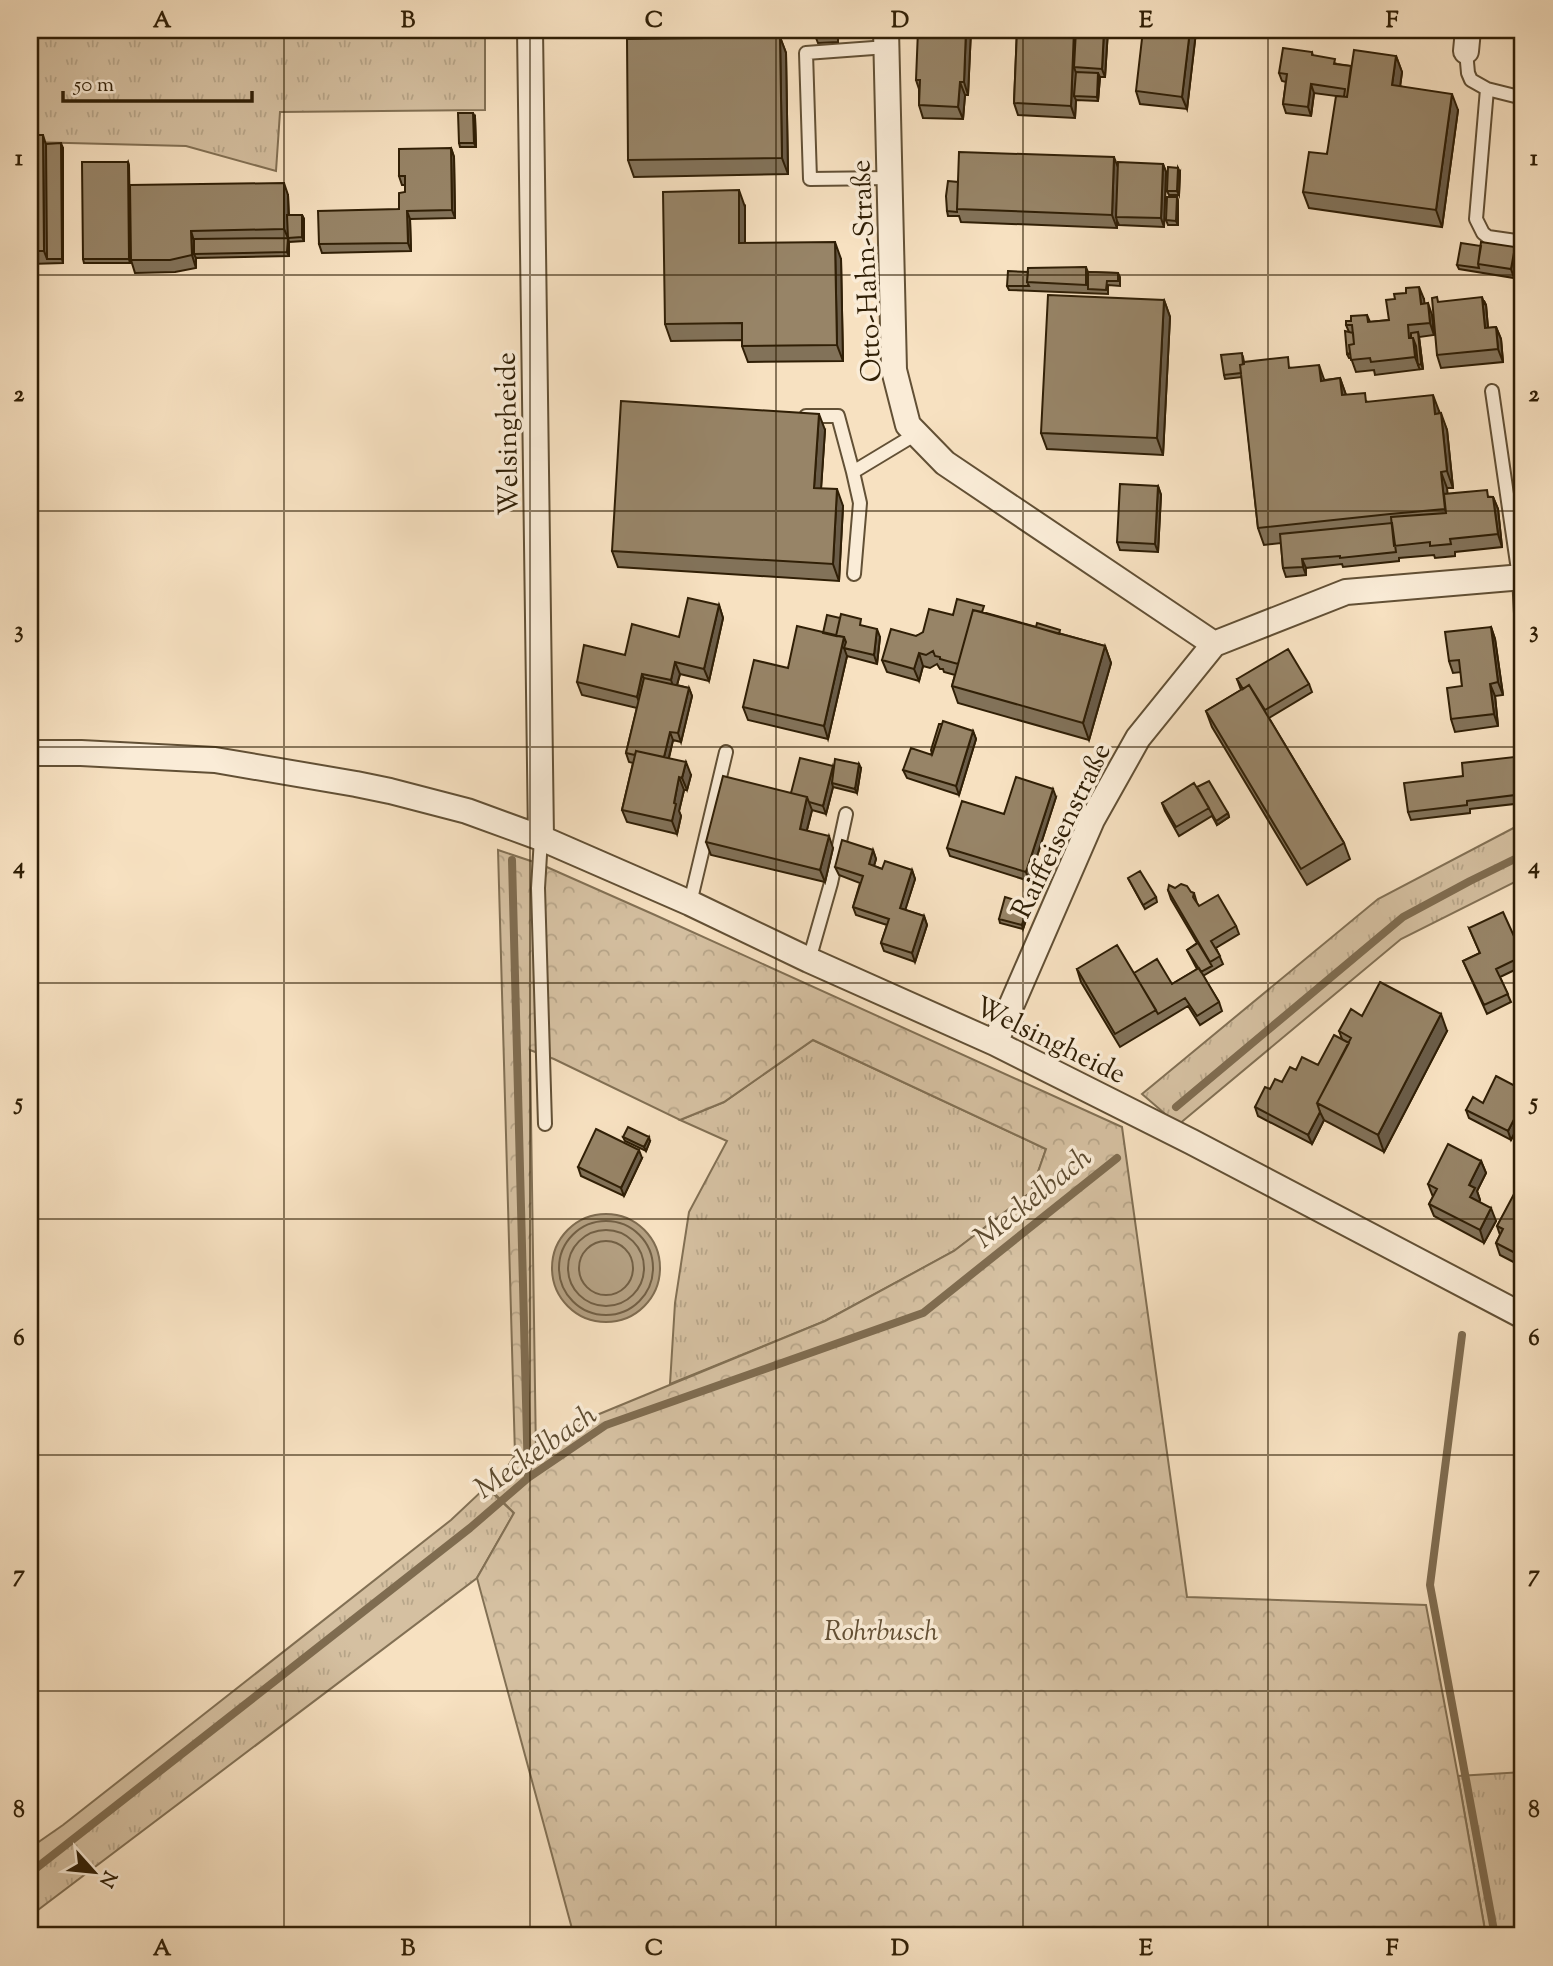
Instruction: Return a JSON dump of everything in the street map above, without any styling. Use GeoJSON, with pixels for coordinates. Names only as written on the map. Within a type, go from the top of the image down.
{"type":"FeatureCollection","features":[{"type":"Feature","properties":{"kind":"street","name":"Welsingheide"},"geometry":{"type":"LineString","coordinates":[[530,30],[541,838]]}},
{"type":"Feature","properties":{"kind":"street","name":"Otto-Hahn-Straße"},"geometry":{"type":"LineString","coordinates":[[886,38],[894,370],[908,425],[945,463],[1214,644]]}},
{"type":"Feature","properties":{"kind":"street","name":"Raiffeisenstraße"},"geometry":{"type":"LineString","coordinates":[[995,1044],[1092,820],[1138,738],[1214,644],[1346,592],[1521,577]]}},
{"type":"Feature","properties":{"kind":"street","name":"Welsingheide"},"geometry":{"type":"LineString","coordinates":[[30,752],[81,752],[215,760],[390,791],[467,811],[541,838],[690,903],[995,1044],[1204,1148],[1523,1316]]}},
{"type":"Feature","properties":{"kind":"lane"},"geometry":{"type":"LineString","coordinates":[[886,38],[806,53],[810,179],[890,178]]}},
{"type":"Feature","properties":{"kind":"lane"},"geometry":{"type":"LineString","coordinates":[[1467,40],[1468,73],[1471,80],[1487,89],[1523,98]]}},
{"type":"Feature","properties":{"kind":"lane"},"geometry":{"type":"LineString","coordinates":[[1487,89],[1476,219],[1488,237],[1523,242]]}},
{"type":"Feature","properties":{"kind":"lane"},"geometry":{"type":"LineString","coordinates":[[1492,391],[1521,577],[1523,650]]}},
{"type":"Feature","properties":{"kind":"lane"},"geometry":{"type":"LineString","coordinates":[[796,415],[838,416],[860,503],[854,574]]}},
{"type":"Feature","properties":{"kind":"lane"},"geometry":{"type":"LineString","coordinates":[[853,472],[916,434]]}},
{"type":"Feature","properties":{"kind":"lane"},"geometry":{"type":"LineString","coordinates":[[690,903],[726,752]]}},
{"type":"Feature","properties":{"kind":"lane"},"geometry":{"type":"LineString","coordinates":[[809,960],[831,883],[846,814]]}},
{"type":"Feature","properties":{"kind":"lane","name":"Welsingheide"},"geometry":{"type":"LineString","coordinates":[[541,838],[538,888],[545,1124]]}},
{"type":"Feature","properties":{"kind":"green space"},"geometry":{"type":"Polygon","coordinates":[[[30,30],[485,30],[485,110],[280,112],[276,171],[186,146],[30,142],[30,30]]]}},
{"type":"Feature","properties":{"kind":"green space"},"geometry":{"type":"Polygon","coordinates":[[[1523,823],[1523,878],[1401,939],[1178,1125],[1142,1094],[1378,899],[1523,823]]]}},
{"type":"Feature","properties":{"kind":"green space","name":"Rohrbusch"},"geometry":{"type":"Polygon","coordinates":[[[498,850],[540,864],[655,915],[1122,1127],[1187,1597],[1426,1605],[1486,1936],[574,1936],[477,1578],[514,1513],[492,1491],[515,1455],[498,850]],[[813,1040],[724,1102],[680,1120],[530,1050],[536,1455],[592,1417],[825,1321],[954,1251],[1031,1192],[1046,1149],[813,1040]]]}},
{"type":"Feature","properties":{"kind":"green space"},"geometry":{"type":"Polygon","coordinates":[[[813,1040],[1046,1149],[1031,1192],[954,1251],[825,1321],[670,1384],[675,1303],[689,1212],[727,1141],[680,1120],[724,1102],[813,1040]]]}},
{"type":"Feature","properties":{"kind":"green space"},"geometry":{"type":"Polygon","coordinates":[[[486,1487],[514,1513],[477,1578],[30,1916],[30,1848],[63,1825],[451,1520],[486,1487]]]}},
{"type":"Feature","properties":{"kind":"green space"},"geometry":{"type":"Polygon","coordinates":[[[1523,1772],[1523,1936],[1486,1936],[1458,1776],[1523,1772]]]}},
{"type":"Feature","properties":{"kind":"water"},"geometry":{"type":"Polygon","coordinates":[[[606,1214],[627,1218],[644,1230],[656,1247],[660,1268],[656,1289],[644,1306],[627,1318],[606,1322],[585,1318],[568,1306],[556,1289],[552,1268],[556,1247],[568,1230],[585,1218],[606,1214]]]}},
{"type":"Feature","properties":{"kind":"building"},"geometry":{"type":"Polygon","coordinates":[[[816,30],[837,30],[837,38],[816,38],[816,30]]]}},
{"type":"Feature","properties":{"kind":"building"},"geometry":{"type":"Polygon","coordinates":[[[918,30],[966,30],[964,82],[960,82],[958,107],[919,105],[920,80],[916,80],[918,30]]]}},
{"type":"Feature","properties":{"kind":"building"},"geometry":{"type":"Polygon","coordinates":[[[1017,30],[1074,30],[1071,106],[1014,103],[1017,30]]]}},
{"type":"Feature","properties":{"kind":"building"},"geometry":{"type":"Polygon","coordinates":[[[1076,30],[1104,30],[1102,69],[1074,67],[1076,30]]]}},
{"type":"Feature","properties":{"kind":"building"},"geometry":{"type":"Polygon","coordinates":[[[1143,30],[1190,30],[1182,97],[1136,91],[1143,30]]]}},
{"type":"Feature","properties":{"kind":"building"},"geometry":{"type":"Polygon","coordinates":[[[780,37],[782,158],[628,160],[627,39],[780,37]]]}},
{"type":"Feature","properties":{"kind":"building"},"geometry":{"type":"Polygon","coordinates":[[[1283,48],[1312,52],[1312,55],[1335,59],[1334,64],[1351,66],[1347,97],[1344,97],[1345,89],[1311,84],[1308,107],[1283,104],[1287,74],[1279,73],[1283,48]]]}},
{"type":"Feature","properties":{"kind":"building"},"geometry":{"type":"Polygon","coordinates":[[[1354,50],[1396,56],[1392,85],[1452,94],[1436,210],[1303,192],[1309,152],[1327,154],[1336,96],[1347,97],[1354,50]]]}},
{"type":"Feature","properties":{"kind":"building"},"geometry":{"type":"Polygon","coordinates":[[[1076,72],[1098,73],[1097,97],[1074,96],[1076,72]]]}},
{"type":"Feature","properties":{"kind":"building"},"geometry":{"type":"Polygon","coordinates":[[[458,113],[473,113],[474,143],[459,143],[458,113]]]}},
{"type":"Feature","properties":{"kind":"building"},"geometry":{"type":"Polygon","coordinates":[[[30,135],[43,135],[44,251],[30,251],[30,135]]]}},
{"type":"Feature","properties":{"kind":"building"},"geometry":{"type":"Polygon","coordinates":[[[61,143],[62,259],[47,259],[46,144],[61,143]]]}},
{"type":"Feature","properties":{"kind":"building"},"geometry":{"type":"Polygon","coordinates":[[[451,148],[452,210],[407,211],[408,243],[319,244],[318,211],[399,209],[399,193],[405,192],[405,176],[399,176],[399,149],[451,148]]]}},
{"type":"Feature","properties":{"kind":"building"},"geometry":{"type":"Polygon","coordinates":[[[959,152],[1114,157],[1112,215],[957,209],[959,152]]]}},
{"type":"Feature","properties":{"kind":"building"},"geometry":{"type":"Polygon","coordinates":[[[82,162],[128,162],[129,259],[83,259],[82,162]]]}},
{"type":"Feature","properties":{"kind":"building"},"geometry":{"type":"Polygon","coordinates":[[[1118,162],[1163,164],[1161,218],[1116,217],[1118,162]]]}},
{"type":"Feature","properties":{"kind":"building"},"geometry":{"type":"Polygon","coordinates":[[[1168,167],[1178,168],[1177,191],[1167,191],[1168,167]]]}},
{"type":"Feature","properties":{"kind":"building"},"geometry":{"type":"Polygon","coordinates":[[[948,181],[958,182],[957,212],[947,211],[948,181]]]}},
{"type":"Feature","properties":{"kind":"building"},"geometry":{"type":"Polygon","coordinates":[[[284,183],[284,229],[191,231],[192,255],[170,260],[131,260],[130,185],[284,183]]]}},
{"type":"Feature","properties":{"kind":"building"},"geometry":{"type":"Polygon","coordinates":[[[739,190],[739,243],[835,242],[837,345],[742,346],[742,323],[665,324],[663,192],[739,190]]]}},
{"type":"Feature","properties":{"kind":"building"},"geometry":{"type":"Polygon","coordinates":[[[1167,197],[1177,197],[1176,221],[1166,220],[1167,197]]]}},
{"type":"Feature","properties":{"kind":"building"},"geometry":{"type":"Polygon","coordinates":[[[287,215],[302,215],[302,237],[288,238],[287,215]]]}},
{"type":"Feature","properties":{"kind":"building"},"geometry":{"type":"Polygon","coordinates":[[[288,238],[287,252],[194,254],[194,239],[288,238]]]}},
{"type":"Feature","properties":{"kind":"building"},"geometry":{"type":"Polygon","coordinates":[[[1481,242],[1515,247],[1511,269],[1478,264],[1481,242]]]}},
{"type":"Feature","properties":{"kind":"building"},"geometry":{"type":"Polygon","coordinates":[[[1461,243],[1481,246],[1479,268],[1457,265],[1461,243]]]}},
{"type":"Feature","properties":{"kind":"building"},"geometry":{"type":"Polygon","coordinates":[[[1086,267],[1086,285],[1027,282],[1028,268],[1086,267]]]}},
{"type":"Feature","properties":{"kind":"building"},"geometry":{"type":"Polygon","coordinates":[[[1008,271],[1028,272],[1029,286],[1007,286],[1008,271]]]}},
{"type":"Feature","properties":{"kind":"building"},"geometry":{"type":"Polygon","coordinates":[[[1088,272],[1118,273],[1118,281],[1107,281],[1106,290],[1088,289],[1088,272]]]}},
{"type":"Feature","properties":{"kind":"building"},"geometry":{"type":"Polygon","coordinates":[[[1419,287],[1421,304],[1428,303],[1430,323],[1408,325],[1409,338],[1413,338],[1415,357],[1371,362],[1370,358],[1351,360],[1349,345],[1354,344],[1352,325],[1346,325],[1346,321],[1351,321],[1351,316],[1367,315],[1368,322],[1389,320],[1386,300],[1395,299],[1394,294],[1406,293],[1406,288],[1419,287]]]}},
{"type":"Feature","properties":{"kind":"building"},"geometry":{"type":"Polygon","coordinates":[[[1048,295],[1164,300],[1157,438],[1041,433],[1048,295]]]}},
{"type":"Feature","properties":{"kind":"building"},"geometry":{"type":"Polygon","coordinates":[[[1437,297],[1438,302],[1482,297],[1485,328],[1496,327],[1498,349],[1437,355],[1432,298],[1437,297]]]}},
{"type":"Feature","properties":{"kind":"building"},"geometry":{"type":"Polygon","coordinates":[[[1345,331],[1353,333],[1354,344],[1349,345],[1350,353],[1347,354],[1345,331]]]}},
{"type":"Feature","properties":{"kind":"building"},"geometry":{"type":"Polygon","coordinates":[[[1418,332],[1421,364],[1418,365],[1416,346],[1411,333],[1418,332]]]}},
{"type":"Feature","properties":{"kind":"building"},"geometry":{"type":"Polygon","coordinates":[[[1242,353],[1241,373],[1224,375],[1221,355],[1242,353]]]}},
{"type":"Feature","properties":{"kind":"building"},"geometry":{"type":"Polygon","coordinates":[[[1288,357],[1289,368],[1319,365],[1321,381],[1340,378],[1342,395],[1365,393],[1366,402],[1433,395],[1435,414],[1441,413],[1447,471],[1441,472],[1445,509],[1258,528],[1240,365],[1244,362],[1288,357]]]}},
{"type":"Feature","properties":{"kind":"building"},"geometry":{"type":"Polygon","coordinates":[[[621,401],[819,414],[814,488],[837,489],[833,564],[612,551],[621,401]]]}},
{"type":"Feature","properties":{"kind":"building"},"geometry":{"type":"Polygon","coordinates":[[[1523,471],[1523,493],[1520,494],[1517,472],[1523,471]]]}},
{"type":"Feature","properties":{"kind":"building"},"geometry":{"type":"Polygon","coordinates":[[[1120,484],[1158,486],[1155,544],[1117,542],[1120,484]]]}},
{"type":"Feature","properties":{"kind":"building"},"geometry":{"type":"Polygon","coordinates":[[[1487,490],[1488,497],[1493,497],[1498,534],[1450,539],[1451,544],[1430,546],[1430,542],[1394,546],[1391,517],[1446,513],[1444,494],[1487,490]]]}},
{"type":"Feature","properties":{"kind":"building"},"geometry":{"type":"Polygon","coordinates":[[[1392,523],[1396,552],[1302,559],[1303,567],[1283,568],[1280,534],[1392,523]]]}},
{"type":"Feature","properties":{"kind":"building"},"geometry":{"type":"Polygon","coordinates":[[[688,598],[719,605],[704,669],[675,662],[671,680],[642,674],[637,697],[577,682],[584,645],[625,655],[632,624],[679,637],[688,598]]]}},
{"type":"Feature","properties":{"kind":"building"},"geometry":{"type":"Polygon","coordinates":[[[957,599],[984,606],[982,612],[973,610],[958,664],[940,659],[933,651],[926,655],[919,653],[914,669],[882,660],[891,629],[916,636],[923,632],[929,609],[953,615],[957,599]]]}},
{"type":"Feature","properties":{"kind":"building"},"geometry":{"type":"Polygon","coordinates":[[[973,610],[1105,646],[1083,723],[952,686],[973,610]]]}},
{"type":"Feature","properties":{"kind":"building"},"geometry":{"type":"Polygon","coordinates":[[[841,614],[861,619],[860,625],[877,629],[874,655],[844,648],[844,637],[836,636],[841,614]]]}},
{"type":"Feature","properties":{"kind":"building"},"geometry":{"type":"Polygon","coordinates":[[[827,615],[840,618],[836,636],[823,633],[827,615]]]}},
{"type":"Feature","properties":{"kind":"building"},"geometry":{"type":"Polygon","coordinates":[[[1037,623],[1060,630],[1059,634],[1036,627],[1037,623]]]}},
{"type":"Feature","properties":{"kind":"building"},"geometry":{"type":"Polygon","coordinates":[[[797,626],[844,637],[824,726],[743,707],[754,660],[788,668],[797,626]]]}},
{"type":"Feature","properties":{"kind":"building"},"geometry":{"type":"Polygon","coordinates":[[[1491,627],[1498,682],[1490,684],[1494,714],[1451,719],[1447,688],[1462,686],[1459,660],[1449,661],[1445,632],[1491,627]]]}},
{"type":"Feature","properties":{"kind":"building"},"geometry":{"type":"Polygon","coordinates":[[[1288,649],[1309,684],[1265,710],[1249,685],[1243,689],[1237,679],[1288,649]]]}},
{"type":"Feature","properties":{"kind":"building"},"geometry":{"type":"Polygon","coordinates":[[[644,678],[689,688],[678,733],[670,732],[664,757],[636,751],[635,755],[626,753],[644,678]]]}},
{"type":"Feature","properties":{"kind":"building"},"geometry":{"type":"Polygon","coordinates":[[[1249,685],[1344,843],[1301,869],[1206,711],[1249,685]]]}},
{"type":"Feature","properties":{"kind":"building"},"geometry":{"type":"Polygon","coordinates":[[[943,721],[973,731],[956,786],[903,770],[911,748],[932,755],[943,721]]]}},
{"type":"Feature","properties":{"kind":"building"},"geometry":{"type":"Polygon","coordinates":[[[939,724],[942,724],[932,754],[931,750],[939,724]]]}},
{"type":"Feature","properties":{"kind":"building"},"geometry":{"type":"Polygon","coordinates":[[[636,751],[686,762],[682,778],[679,777],[672,821],[622,810],[636,751]]]}},
{"type":"Feature","properties":{"kind":"building"},"geometry":{"type":"Polygon","coordinates":[[[1523,756],[1523,794],[1467,801],[1467,805],[1408,812],[1404,783],[1463,776],[1462,763],[1523,756]]]}},
{"type":"Feature","properties":{"kind":"building"},"geometry":{"type":"Polygon","coordinates":[[[800,758],[833,766],[823,806],[809,802],[807,797],[791,793],[800,758]]]}},
{"type":"Feature","properties":{"kind":"building"},"geometry":{"type":"Polygon","coordinates":[[[835,759],[859,764],[855,789],[832,783],[835,759]]]}},
{"type":"Feature","properties":{"kind":"building"},"geometry":{"type":"Polygon","coordinates":[[[723,776],[807,797],[800,829],[829,836],[820,870],[706,842],[723,776]]]}},
{"type":"Feature","properties":{"kind":"building"},"geometry":{"type":"Polygon","coordinates":[[[1016,777],[1053,789],[1026,872],[947,848],[962,801],[1004,814],[1016,777]]]}},
{"type":"Feature","properties":{"kind":"building"},"geometry":{"type":"Polygon","coordinates":[[[1209,781],[1228,813],[1216,821],[1197,787],[1209,781]]]}},
{"type":"Feature","properties":{"kind":"building"},"geometry":{"type":"Polygon","coordinates":[[[1194,783],[1209,808],[1176,827],[1162,803],[1194,783]]]}},
{"type":"Feature","properties":{"kind":"building"},"geometry":{"type":"Polygon","coordinates":[[[842,840],[873,850],[869,864],[882,869],[885,861],[912,870],[900,908],[924,916],[912,953],[881,943],[889,919],[853,907],[863,876],[835,867],[842,840]]]}},
{"type":"Feature","properties":{"kind":"building"},"geometry":{"type":"Polygon","coordinates":[[[1140,871],[1156,897],[1143,905],[1128,878],[1140,871]]]}},
{"type":"Feature","properties":{"kind":"building"},"geometry":{"type":"Polygon","coordinates":[[[1181,884],[1194,893],[1193,897],[1199,906],[1218,895],[1236,926],[1211,941],[1220,956],[1210,962],[1168,890],[1169,885],[1175,888],[1181,884]]]}},
{"type":"Feature","properties":{"kind":"building"},"geometry":{"type":"Polygon","coordinates":[[[1005,897],[1028,904],[1022,925],[999,919],[1005,897]]]}},
{"type":"Feature","properties":{"kind":"building"},"geometry":{"type":"Polygon","coordinates":[[[1503,912],[1523,956],[1496,969],[1508,994],[1484,1005],[1463,961],[1480,953],[1469,928],[1503,912]]]}},
{"type":"Feature","properties":{"kind":"building"},"geometry":{"type":"Polygon","coordinates":[[[1198,943],[1212,966],[1201,972],[1187,950],[1198,943]]]}},
{"type":"Feature","properties":{"kind":"building"},"geometry":{"type":"Polygon","coordinates":[[[1117,945],[1156,1010],[1115,1034],[1077,969],[1117,945]]]}},
{"type":"Feature","properties":{"kind":"building"},"geometry":{"type":"Polygon","coordinates":[[[1157,959],[1172,984],[1199,968],[1219,1002],[1197,1016],[1185,998],[1158,1014],[1134,973],[1157,959]]]}},
{"type":"Feature","properties":{"kind":"building"},"geometry":{"type":"Polygon","coordinates":[[[1380,982],[1441,1014],[1378,1135],[1317,1103],[1351,1038],[1339,1031],[1351,1009],[1362,1016],[1380,982]]]}},
{"type":"Feature","properties":{"kind":"building"},"geometry":{"type":"Polygon","coordinates":[[[1334,1035],[1349,1043],[1317,1103],[1320,1112],[1308,1135],[1255,1107],[1265,1087],[1270,1089],[1275,1079],[1282,1082],[1290,1067],[1296,1070],[1302,1057],[1318,1065],[1334,1035]]]}},
{"type":"Feature","properties":{"kind":"building"},"geometry":{"type":"Polygon","coordinates":[[[1496,1076],[1523,1090],[1523,1102],[1508,1131],[1466,1110],[1473,1097],[1483,1103],[1496,1076]]]}},
{"type":"Feature","properties":{"kind":"building"},"geometry":{"type":"Polygon","coordinates":[[[628,1127],[649,1137],[644,1147],[623,1137],[628,1127]]]}},
{"type":"Feature","properties":{"kind":"building"},"geometry":{"type":"Polygon","coordinates":[[[596,1129],[639,1150],[621,1188],[578,1167],[596,1129]]]}},
{"type":"Feature","properties":{"kind":"building"},"geometry":{"type":"Polygon","coordinates":[[[1448,1144],[1481,1161],[1469,1185],[1475,1188],[1470,1197],[1491,1208],[1480,1230],[1429,1204],[1437,1189],[1428,1184],[1448,1144]]]}},
{"type":"Feature","properties":{"kind":"building"},"geometry":{"type":"Polygon","coordinates":[[[1522,1179],[1523,1257],[1496,1243],[1503,1229],[1497,1226],[1522,1179]]]}},
{"type":"Feature","properties":{"kind":"waterway","name":"Meckelbach"},"geometry":{"type":"LineString","coordinates":[[1176,1107],[1403,917],[1523,855]]}},
{"type":"Feature","properties":{"kind":"waterway"},"geometry":{"type":"LineString","coordinates":[[512,860],[528,1478]]}},
{"type":"Feature","properties":{"kind":"waterway","name":"Meckelbach"},"geometry":{"type":"LineString","coordinates":[[30,1873],[470,1528],[528,1478],[606,1425],[923,1313],[1117,1158]]}},
{"type":"Feature","properties":{"kind":"waterway"},"geometry":{"type":"LineString","coordinates":[[1462,1335],[1430,1585],[1495,1936]]}}]}
